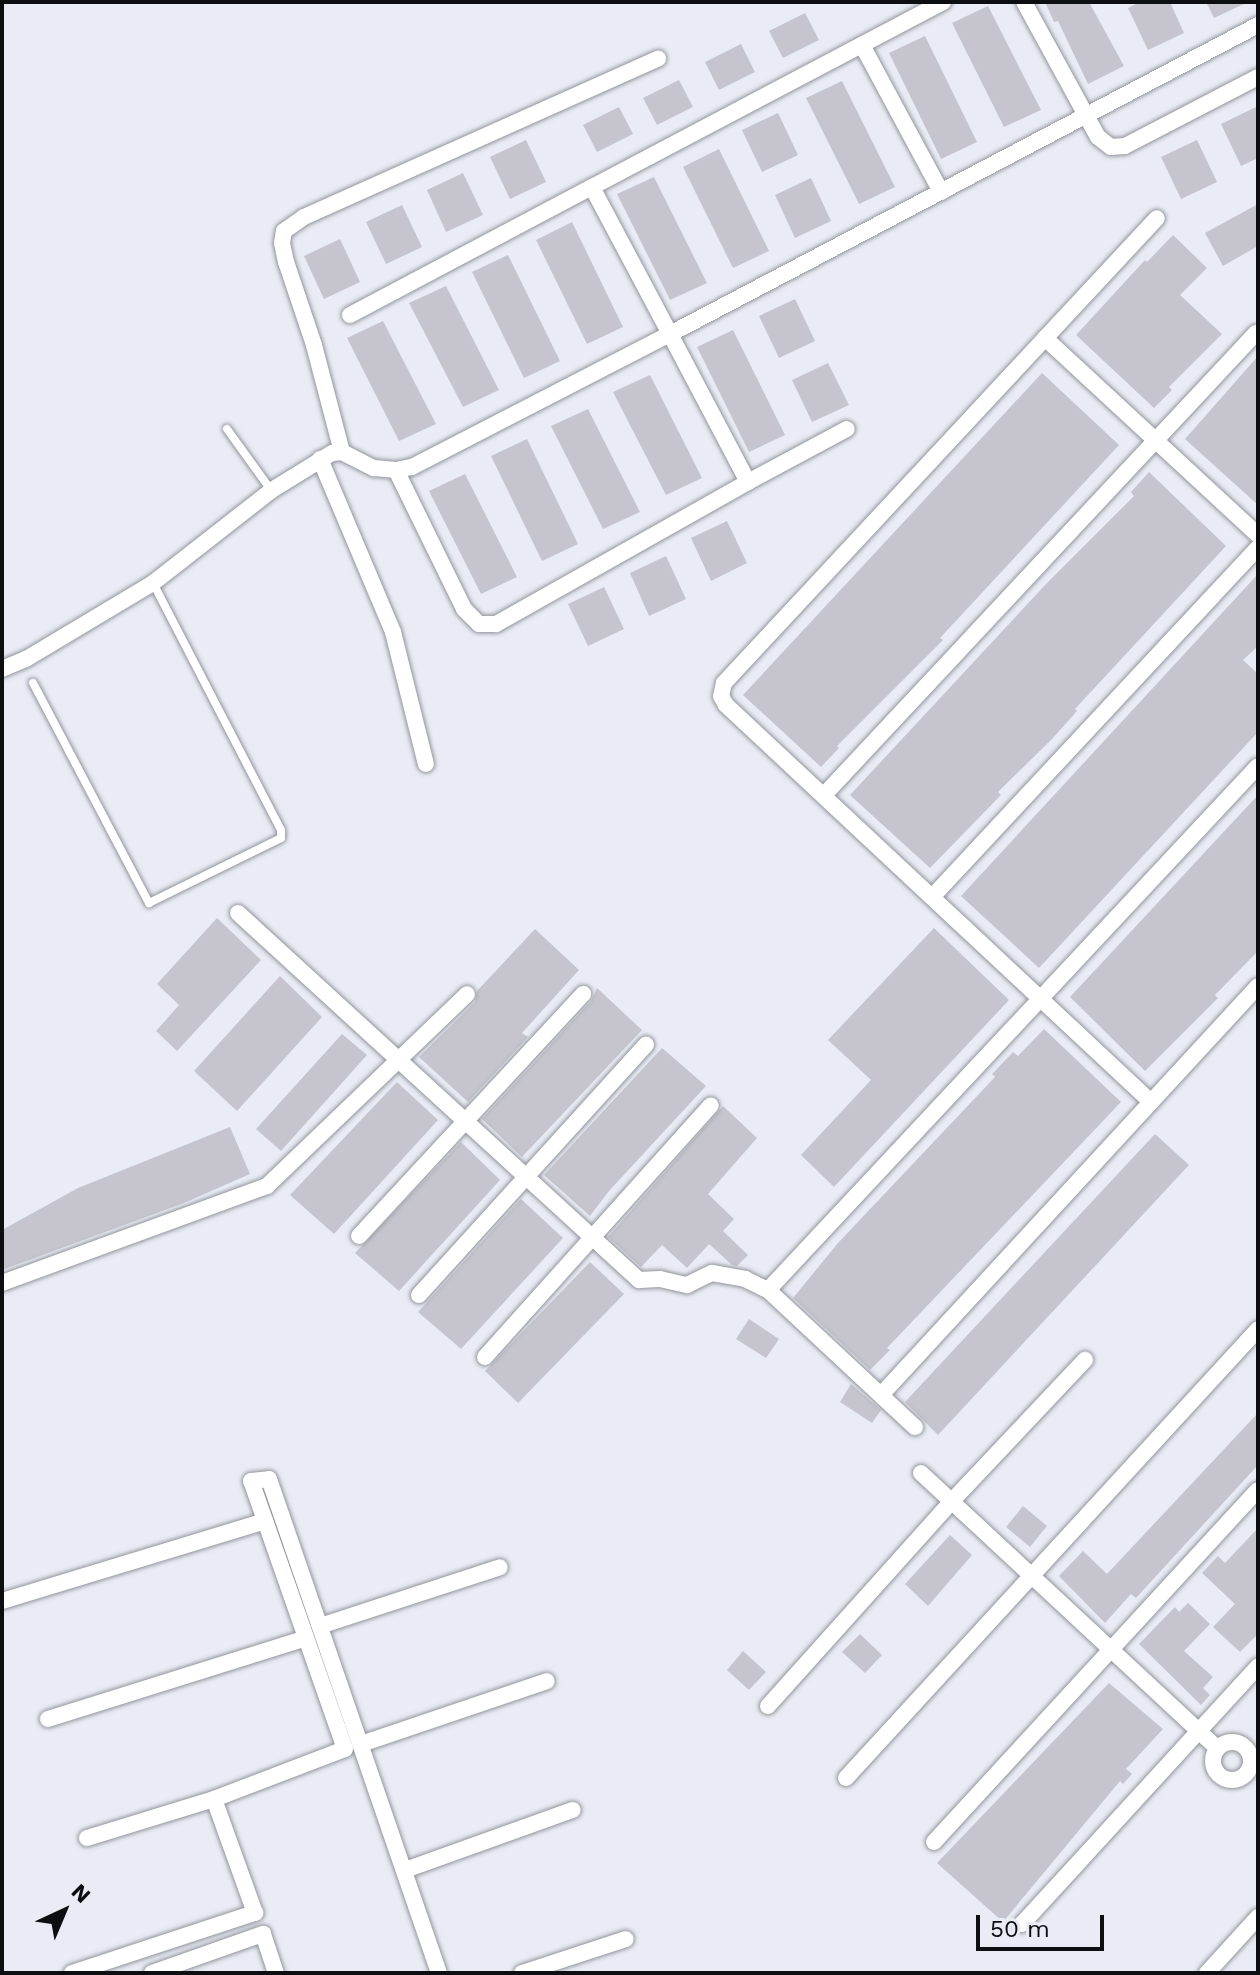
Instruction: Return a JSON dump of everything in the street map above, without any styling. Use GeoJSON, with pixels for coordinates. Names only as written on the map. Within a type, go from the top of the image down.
{"type":"FeatureCollection","features":[{"type":"Feature","properties":{"kind":"street"},"geometry":{"type":"LineString","coordinates":[[350,315],[943,2]]}},
{"type":"Feature","properties":{"kind":"street"},"geometry":{"type":"LineString","coordinates":[[1024,2],[1104,144],[1125,146],[1258,77]]}},
{"type":"Feature","properties":{"kind":"street"},"geometry":{"type":"LineString","coordinates":[[2,669],[26,659],[153,583],[272,490],[320,459],[342,452],[374,468],[396,470],[412,467],[1258,25]]}},
{"type":"Feature","properties":{"kind":"street"},"geometry":{"type":"LineString","coordinates":[[862,45],[941,192]]}},
{"type":"Feature","properties":{"kind":"street"},"geometry":{"type":"LineString","coordinates":[[342,452],[314,345],[286,262],[282,243],[284,231],[304,217],[658,59]]}},
{"type":"Feature","properties":{"kind":"street"},"geometry":{"type":"LineString","coordinates":[[592,187],[748,482]]}},
{"type":"Feature","properties":{"kind":"street"},"geometry":{"type":"LineString","coordinates":[[1151,1102],[825,794],[726,705],[721,696],[724,683],[1157,218]]}},
{"type":"Feature","properties":{"kind":"street"},"geometry":{"type":"LineString","coordinates":[[825,794],[1256,333]]}},
{"type":"Feature","properties":{"kind":"street"},"geometry":{"type":"LineString","coordinates":[[1045,338],[1258,535]]}},
{"type":"Feature","properties":{"kind":"street"},"geometry":{"type":"LineString","coordinates":[[396,470],[464,609],[479,624],[496,624],[847,429]]}},
{"type":"Feature","properties":{"kind":"street"},"geometry":{"type":"LineString","coordinates":[[320,459],[393,632],[426,764]]}},
{"type":"Feature","properties":{"kind":"street"},"geometry":{"type":"LineString","coordinates":[[933,896],[1258,548]]}},
{"type":"Feature","properties":{"kind":"street"},"geometry":{"type":"LineString","coordinates":[[768,1290],[1258,766]]}},
{"type":"Feature","properties":{"kind":"street"},"geometry":{"type":"LineString","coordinates":[[238,913],[400,1058],[639,1280],[660,1279],[687,1285],[712,1273],[745,1279],[768,1290],[915,1427]]}},
{"type":"Feature","properties":{"kind":"street"},"geometry":{"type":"LineString","coordinates":[[881,1395],[1258,986]]}},
{"type":"Feature","properties":{"kind":"street"},"geometry":{"type":"LineString","coordinates":[[2,1283],[267,1186],[467,994]]}},
{"type":"Feature","properties":{"kind":"street"},"geometry":{"type":"LineString","coordinates":[[359,1236],[583,994]]}},
{"type":"Feature","properties":{"kind":"street"},"geometry":{"type":"LineString","coordinates":[[419,1295],[646,1045]]}},
{"type":"Feature","properties":{"kind":"street"},"geometry":{"type":"LineString","coordinates":[[485,1357],[711,1105]]}},
{"type":"Feature","properties":{"kind":"street"},"geometry":{"type":"LineString","coordinates":[[846,1778],[1258,1329]]}},
{"type":"Feature","properties":{"kind":"street"},"geometry":{"type":"LineString","coordinates":[[768,1706],[952,1501],[1085,1360]]}},
{"type":"Feature","properties":{"kind":"street"},"geometry":{"type":"LineString","coordinates":[[921,1473],[1217,1748]]}},
{"type":"Feature","properties":{"kind":"street"},"geometry":{"type":"LineString","coordinates":[[87,1838],[214,1799],[345,1749],[251,1481],[269,1479],[439,1973]]}},
{"type":"Feature","properties":{"kind":"street"},"geometry":{"type":"LineString","coordinates":[[934,1842],[1258,1490]]}},
{"type":"Feature","properties":{"kind":"street"},"geometry":{"type":"LineString","coordinates":[[2,1601],[265,1521]]}},
{"type":"Feature","properties":{"kind":"street"},"geometry":{"type":"LineString","coordinates":[[320,1626],[500,1567]]}},
{"type":"Feature","properties":{"kind":"street"},"geometry":{"type":"LineString","coordinates":[[48,1719],[306,1638]]}},
{"type":"Feature","properties":{"kind":"street"},"geometry":{"type":"LineString","coordinates":[[1022,1924],[1258,1666]]}},
{"type":"Feature","properties":{"kind":"street"},"geometry":{"type":"LineString","coordinates":[[361,1744],[547,1681]]}},
{"type":"Feature","properties":{"kind":"street"},"geometry":{"type":"LineString","coordinates":[[1229,1742],[1242,1745],[1250,1754],[1253,1778],[1231,1781],[1220,1776],[1213,1766],[1217,1748],[1229,1742]]}},
{"type":"Feature","properties":{"kind":"street"},"geometry":{"type":"LineString","coordinates":[[72,1973],[255,1913],[214,1799]]}},
{"type":"Feature","properties":{"kind":"street"},"geometry":{"type":"LineString","coordinates":[[405,1870],[573,1810]]}},
{"type":"Feature","properties":{"kind":"street"},"geometry":{"type":"LineString","coordinates":[[1207,1973],[1258,1917]]}},
{"type":"Feature","properties":{"kind":"street"},"geometry":{"type":"LineString","coordinates":[[152,1973],[263,1934],[276,1973]]}},
{"type":"Feature","properties":{"kind":"street"},"geometry":{"type":"LineString","coordinates":[[522,1973],[626,1939]]}},
{"type":"Feature","properties":{"kind":"lane"},"geometry":{"type":"LineString","coordinates":[[227,429],[272,490]]}},
{"type":"Feature","properties":{"kind":"lane"},"geometry":{"type":"LineString","coordinates":[[33,683],[149,903],[281,838],[281,830],[153,583]]}},
{"type":"Feature","properties":{"kind":"building"},"geometry":{"type":"Polygon","coordinates":[[[1045,2],[1089,2],[1124,66],[1088,84],[1058,21],[1054,22],[1045,2]]]}},
{"type":"Feature","properties":{"kind":"building"},"geometry":{"type":"Polygon","coordinates":[[[1140,2],[1170,2],[1184,33],[1148,50],[1128,8],[1140,2]]]}},
{"type":"Feature","properties":{"kind":"building"},"geometry":{"type":"Polygon","coordinates":[[[1206,2],[1248,2],[1214,18],[1206,2]]]}},
{"type":"Feature","properties":{"kind":"building"},"geometry":{"type":"Polygon","coordinates":[[[988,6],[1041,110],[1004,127],[952,23],[988,6]]]}},
{"type":"Feature","properties":{"kind":"building"},"geometry":{"type":"Polygon","coordinates":[[[805,13],[819,40],[783,58],[769,31],[805,13]]]}},
{"type":"Feature","properties":{"kind":"building"},"geometry":{"type":"Polygon","coordinates":[[[925,36],[977,142],[941,159],[889,53],[925,36]]]}},
{"type":"Feature","properties":{"kind":"building"},"geometry":{"type":"Polygon","coordinates":[[[741,44],[755,72],[719,90],[705,62],[741,44]]]}},
{"type":"Feature","properties":{"kind":"building"},"geometry":{"type":"Polygon","coordinates":[[[679,80],[693,107],[657,125],[643,98],[679,80]]]}},
{"type":"Feature","properties":{"kind":"building"},"geometry":{"type":"Polygon","coordinates":[[[842,81],[895,187],[859,204],[806,98],[842,81]]]}},
{"type":"Feature","properties":{"kind":"building"},"geometry":{"type":"Polygon","coordinates":[[[1258,106],[1258,158],[1241,166],[1221,124],[1258,106]]]}},
{"type":"Feature","properties":{"kind":"building"},"geometry":{"type":"Polygon","coordinates":[[[619,107],[633,134],[597,152],[583,125],[619,107]]]}},
{"type":"Feature","properties":{"kind":"building"},"geometry":{"type":"Polygon","coordinates":[[[778,113],[798,155],[762,172],[742,130],[778,113]]]}},
{"type":"Feature","properties":{"kind":"building"},"geometry":{"type":"Polygon","coordinates":[[[526,140],[546,182],[510,199],[490,157],[526,140]]]}},
{"type":"Feature","properties":{"kind":"building"},"geometry":{"type":"Polygon","coordinates":[[[1197,140],[1217,182],[1181,199],[1161,157],[1197,140]]]}},
{"type":"Feature","properties":{"kind":"building"},"geometry":{"type":"Polygon","coordinates":[[[719,149],[769,251],[733,268],[683,167],[719,149]]]}},
{"type":"Feature","properties":{"kind":"building"},"geometry":{"type":"Polygon","coordinates":[[[463,173],[483,215],[446,232],[427,190],[463,173]]]}},
{"type":"Feature","properties":{"kind":"building"},"geometry":{"type":"Polygon","coordinates":[[[654,177],[707,283],[670,300],[617,194],[654,177]]]}},
{"type":"Feature","properties":{"kind":"building"},"geometry":{"type":"Polygon","coordinates":[[[811,178],[831,221],[795,238],[775,195],[811,178]]]}},
{"type":"Feature","properties":{"kind":"building"},"geometry":{"type":"Polygon","coordinates":[[[1258,204],[1258,246],[1223,266],[1205,233],[1258,204]]]}},
{"type":"Feature","properties":{"kind":"building"},"geometry":{"type":"Polygon","coordinates":[[[402,205],[422,247],[386,264],[366,222],[402,205]]]}},
{"type":"Feature","properties":{"kind":"building"},"geometry":{"type":"Polygon","coordinates":[[[572,222],[623,327],[587,344],[536,240],[572,222]]]}},
{"type":"Feature","properties":{"kind":"building"},"geometry":{"type":"Polygon","coordinates":[[[1173,235],[1207,268],[1180,295],[1222,334],[1169,387],[1172,390],[1154,408],[1076,335],[1145,260],[1147,262],[1173,235]]]}},
{"type":"Feature","properties":{"kind":"building"},"geometry":{"type":"Polygon","coordinates":[[[340,239],[360,282],[324,299],[304,256],[340,239]]]}},
{"type":"Feature","properties":{"kind":"building"},"geometry":{"type":"Polygon","coordinates":[[[508,255],[560,361],[524,378],[472,272],[508,255]]]}},
{"type":"Feature","properties":{"kind":"building"},"geometry":{"type":"Polygon","coordinates":[[[446,286],[499,390],[463,407],[409,303],[446,286]]]}},
{"type":"Feature","properties":{"kind":"building"},"geometry":{"type":"Polygon","coordinates":[[[795,299],[815,341],[779,358],[759,316],[795,299]]]}},
{"type":"Feature","properties":{"kind":"building"},"geometry":{"type":"Polygon","coordinates":[[[383,321],[436,424],[399,441],[347,338],[383,321]]]}},
{"type":"Feature","properties":{"kind":"building"},"geometry":{"type":"Polygon","coordinates":[[[733,330],[785,435],[749,452],[697,347],[733,330]]]}},
{"type":"Feature","properties":{"kind":"building"},"geometry":{"type":"Polygon","coordinates":[[[1258,356],[1258,505],[1185,439],[1258,356]]]}},
{"type":"Feature","properties":{"kind":"building"},"geometry":{"type":"Polygon","coordinates":[[[828,363],[849,405],[812,422],[792,380],[828,363]]]}},
{"type":"Feature","properties":{"kind":"building"},"geometry":{"type":"Polygon","coordinates":[[[1042,373],[1119,445],[940,638],[943,640],[837,746],[839,748],[821,767],[743,695],[1042,373]]]}},
{"type":"Feature","properties":{"kind":"building"},"geometry":{"type":"Polygon","coordinates":[[[650,375],[702,478],[666,495],[613,392],[650,375]]]}},
{"type":"Feature","properties":{"kind":"building"},"geometry":{"type":"Polygon","coordinates":[[[588,409],[640,512],[603,529],[551,426],[588,409]]]}},
{"type":"Feature","properties":{"kind":"building"},"geometry":{"type":"Polygon","coordinates":[[[527,439],[578,544],[542,561],[491,456],[527,439]]]}},
{"type":"Feature","properties":{"kind":"building"},"geometry":{"type":"Polygon","coordinates":[[[1149,472],[1226,546],[1075,709],[1077,711],[1052,739],[998,792],[1001,795],[930,868],[850,795],[1047,583],[1134,496],[1131,492],[1149,472]]]}},
{"type":"Feature","properties":{"kind":"building"},"geometry":{"type":"Polygon","coordinates":[[[465,474],[517,577],[481,594],[429,491],[465,474]]]}},
{"type":"Feature","properties":{"kind":"building"},"geometry":{"type":"Polygon","coordinates":[[[727,521],[747,563],[711,581],[691,538],[727,521]]]}},
{"type":"Feature","properties":{"kind":"building"},"geometry":{"type":"Polygon","coordinates":[[[666,556],[686,599],[649,616],[630,573],[666,556]]]}},
{"type":"Feature","properties":{"kind":"building"},"geometry":{"type":"Polygon","coordinates":[[[1258,574],[1258,646],[1243,660],[1258,674],[1258,732],[1039,968],[961,896],[1258,574]]]}},
{"type":"Feature","properties":{"kind":"building"},"geometry":{"type":"Polygon","coordinates":[[[604,587],[624,629],[588,646],[568,604],[604,587]]]}},
{"type":"Feature","properties":{"kind":"building"},"geometry":{"type":"Polygon","coordinates":[[[1258,795],[1258,951],[1215,995],[1218,998],[1145,1071],[1070,997],[1258,795]]]}},
{"type":"Feature","properties":{"kind":"building"},"geometry":{"type":"Polygon","coordinates":[[[217,918],[261,960],[177,1051],[156,1031],[179,1005],[157,984],[217,918]]]}},
{"type":"Feature","properties":{"kind":"building"},"geometry":{"type":"Polygon","coordinates":[[[934,928],[1009,1000],[834,1187],[801,1155],[871,1080],[828,1040],[934,928]]]}},
{"type":"Feature","properties":{"kind":"building"},"geometry":{"type":"Polygon","coordinates":[[[535,929],[579,970],[522,1033],[528,1037],[468,1102],[419,1057],[475,1002],[477,991],[535,929]]]}},
{"type":"Feature","properties":{"kind":"building"},"geometry":{"type":"Polygon","coordinates":[[[280,976],[322,1017],[237,1111],[194,1071],[280,976]]]}},
{"type":"Feature","properties":{"kind":"building"},"geometry":{"type":"Polygon","coordinates":[[[597,988],[642,1030],[522,1157],[482,1119],[591,1001],[597,988]]]}},
{"type":"Feature","properties":{"kind":"building"},"geometry":{"type":"Polygon","coordinates":[[[1044,1029],[1121,1102],[887,1348],[890,1350],[870,1370],[793,1298],[838,1243],[995,1077],[992,1074],[1013,1052],[1018,1056],[1044,1029]]]}},
{"type":"Feature","properties":{"kind":"building"},"geometry":{"type":"Polygon","coordinates":[[[342,1034],[367,1055],[281,1151],[256,1129],[342,1034]]]}},
{"type":"Feature","properties":{"kind":"building"},"geometry":{"type":"Polygon","coordinates":[[[662,1048],[706,1086],[609,1191],[590,1216],[544,1175],[662,1048]]]}},
{"type":"Feature","properties":{"kind":"building"},"geometry":{"type":"Polygon","coordinates":[[[397,1082],[438,1120],[334,1234],[290,1195],[397,1082]]]}},
{"type":"Feature","properties":{"kind":"building"},"geometry":{"type":"Polygon","coordinates":[[[723,1106],[757,1138],[708,1194],[734,1219],[723,1231],[748,1255],[737,1266],[732,1265],[709,1244],[687,1268],[662,1245],[641,1267],[608,1237],[723,1106]]]}},
{"type":"Feature","properties":{"kind":"building"},"geometry":{"type":"Polygon","coordinates":[[[230,1127],[250,1174],[184,1203],[2,1270],[2,1230],[78,1188],[230,1127]]]}},
{"type":"Feature","properties":{"kind":"building"},"geometry":{"type":"Polygon","coordinates":[[[1155,1134],[1189,1165],[938,1435],[905,1402],[1155,1134]]]}},
{"type":"Feature","properties":{"kind":"building"},"geometry":{"type":"Polygon","coordinates":[[[461,1142],[500,1180],[399,1291],[355,1253],[461,1142]]]}},
{"type":"Feature","properties":{"kind":"building"},"geometry":{"type":"Polygon","coordinates":[[[521,1199],[563,1238],[461,1349],[418,1312],[521,1199]]]}},
{"type":"Feature","properties":{"kind":"building"},"geometry":{"type":"Polygon","coordinates":[[[590,1262],[624,1294],[518,1403],[485,1371],[590,1262]]]}},
{"type":"Feature","properties":{"kind":"building"},"geometry":{"type":"Polygon","coordinates":[[[749,1319],[779,1339],[766,1358],[736,1339],[749,1319]]]}},
{"type":"Feature","properties":{"kind":"building"},"geometry":{"type":"Polygon","coordinates":[[[851,1384],[881,1410],[872,1423],[840,1402],[851,1384]]]}},
{"type":"Feature","properties":{"kind":"building"},"geometry":{"type":"Polygon","coordinates":[[[1258,1413],[1258,1465],[1136,1598],[1131,1594],[1105,1623],[1059,1576],[1083,1551],[1107,1574],[1258,1413]]]}},
{"type":"Feature","properties":{"kind":"building"},"geometry":{"type":"Polygon","coordinates":[[[1023,1506],[1047,1526],[1030,1547],[1006,1527],[1023,1506]]]}},
{"type":"Feature","properties":{"kind":"building"},"geometry":{"type":"Polygon","coordinates":[[[1258,1528],[1258,1634],[1240,1652],[1213,1627],[1235,1604],[1202,1573],[1218,1556],[1225,1563],[1258,1528]]]}},
{"type":"Feature","properties":{"kind":"building"},"geometry":{"type":"Polygon","coordinates":[[[950,1535],[972,1555],[928,1606],[905,1584],[950,1535]]]}},
{"type":"Feature","properties":{"kind":"building"},"geometry":{"type":"Polygon","coordinates":[[[1188,1603],[1210,1624],[1184,1651],[1213,1677],[1203,1688],[1210,1695],[1201,1705],[1139,1644],[1175,1607],[1179,1612],[1188,1603]]]}},
{"type":"Feature","properties":{"kind":"building"},"geometry":{"type":"Polygon","coordinates":[[[860,1634],[882,1655],[865,1673],[842,1652],[860,1634]]]}},
{"type":"Feature","properties":{"kind":"building"},"geometry":{"type":"Polygon","coordinates":[[[743,1651],[766,1672],[749,1690],[727,1670],[743,1651]]]}},
{"type":"Feature","properties":{"kind":"building"},"geometry":{"type":"Polygon","coordinates":[[[1109,1683],[1163,1729],[1126,1769],[1132,1774],[1123,1784],[1120,1781],[1003,1922],[937,1863],[1109,1683]]]}}]}
